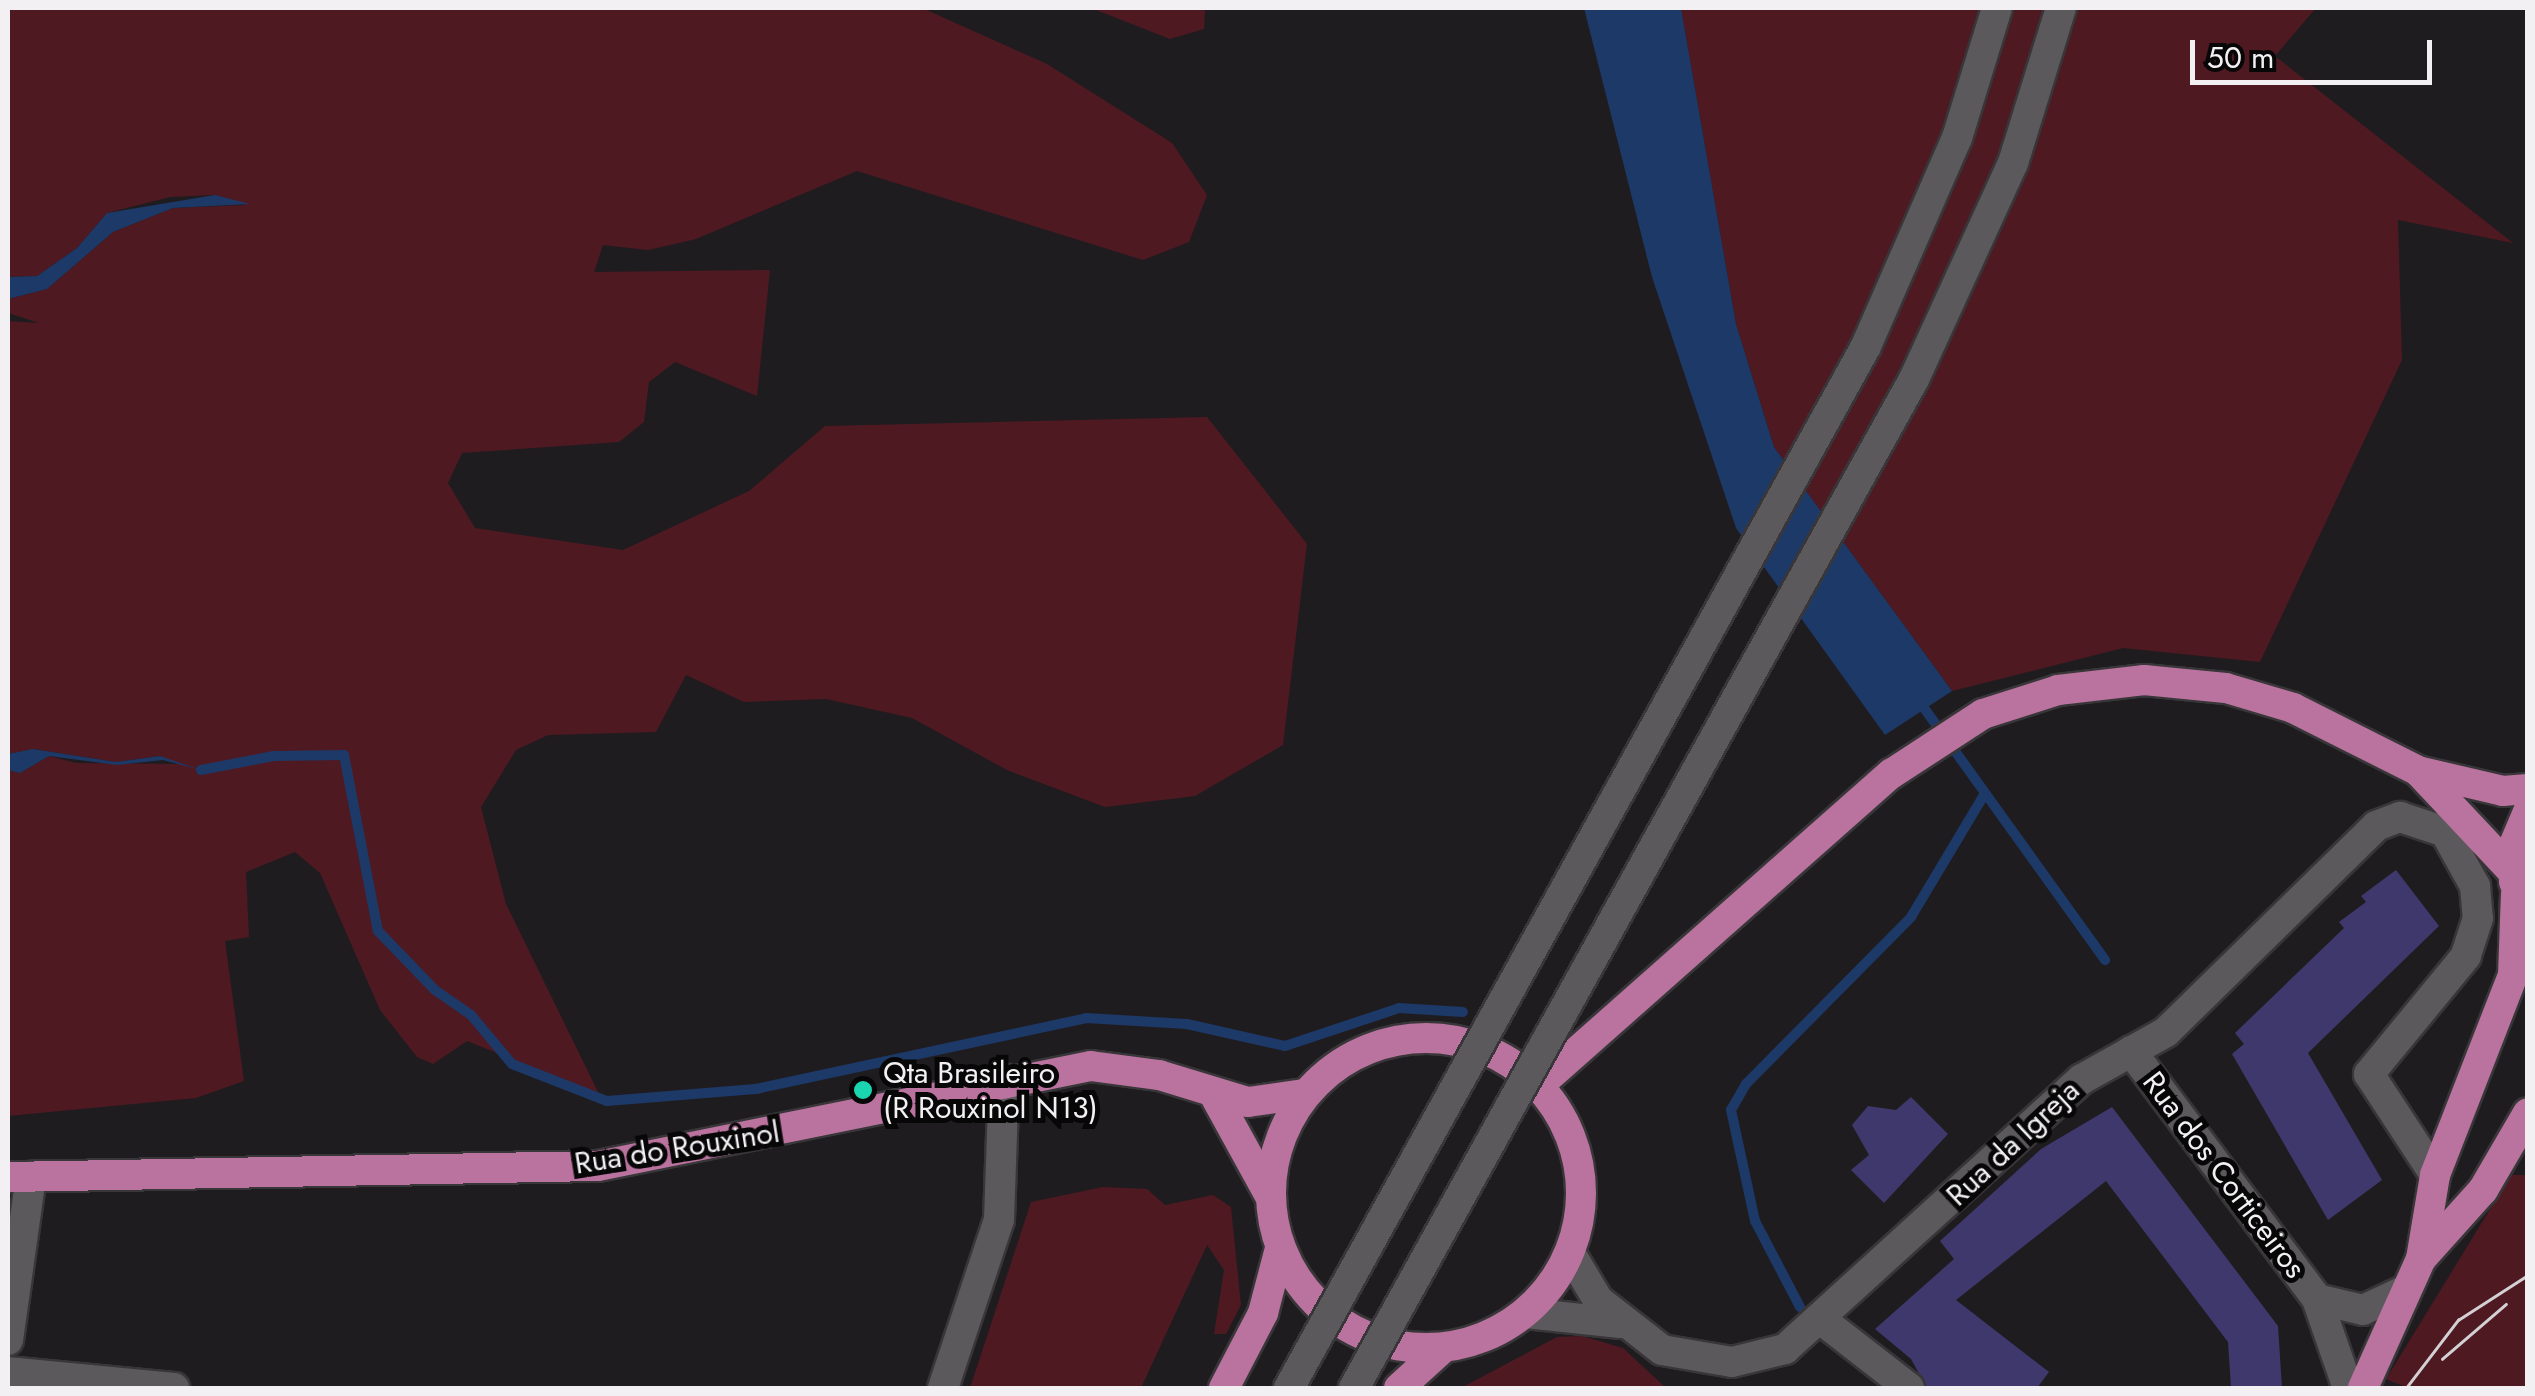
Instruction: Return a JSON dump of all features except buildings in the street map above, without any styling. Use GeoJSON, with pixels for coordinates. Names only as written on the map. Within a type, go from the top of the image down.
{"type":"FeatureCollection","features":[{"type":"Feature","properties":{"kind":"main road"},"geometry":{"type":"LineString","coordinates":[[1539,1086],[1891,774],[1979,716],[2090,683],[2193,683],[2294,708],[2418,771],[2491,790],[2528,789]]}},
{"type":"Feature","properties":{"kind":"main road"},"geometry":{"type":"LineString","coordinates":[[2418,771],[2518,894]]}},
{"type":"Feature","properties":{"kind":"main road"},"geometry":{"type":"LineString","coordinates":[[2364,1388],[2421,1259],[2436,1175],[2514,975],[2528,811]]}},
{"type":"Feature","properties":{"kind":"main road"},"geometry":{"type":"LineString","coordinates":[[1215,1096],[1270,1196],[1280,1248],[1306,1292],[1344,1326],[1392,1345],[1443,1348],[1487,1336],[1526,1313],[1570,1253],[1581,1210],[1579,1164],[1564,1122],[1539,1086],[1496,1054],[1446,1038],[1393,1040],[1344,1060],[1305,1094],[1278,1142],[1270,1196]]}},
{"type":"Feature","properties":{"kind":"main road","name":"Rua do Rouxinol"},"geometry":{"type":"LineString","coordinates":[[19,1177],[598,1166],[735,1143],[1004,1079],[1090,1066],[1158,1075],[1215,1096],[1248,1102],[1305,1094]]}},
{"type":"Feature","properties":{"kind":"main road"},"geometry":{"type":"LineString","coordinates":[[2421,1259],[2484,1190],[2528,1113]]}},
{"type":"Feature","properties":{"kind":"main road"},"geometry":{"type":"LineString","coordinates":[[1224,1388],[1264,1314],[1280,1248]]}},
{"type":"Feature","properties":{"kind":"main road"},"geometry":{"type":"LineString","coordinates":[[1398,1388],[1443,1348]]}},
{"type":"Feature","properties":{"kind":"street"},"geometry":{"type":"LineString","coordinates":[[1290,1388],[1866,346],[1957,138],[1996,8]]}},
{"type":"Feature","properties":{"kind":"street"},"geometry":{"type":"LineString","coordinates":[[1354,1388],[1914,379],[2012,163],[2062,8]]}},
{"type":"Feature","properties":{"kind":"street","name":"Rua da Igreja"},"geometry":{"type":"LineString","coordinates":[[1570,1253],[1583,1283],[1620,1323],[1662,1350],[1727,1375],[1774,1354],[1823,1321],[2082,1079],[2166,1032],[2376,826],[2400,817],[2433,825],[2459,849],[2475,886],[2478,918],[2466,956],[2369,1074],[2436,1175]]}},
{"type":"Feature","properties":{"kind":"street","name":"Rua dos Corticeiros"},"geometry":{"type":"LineString","coordinates":[[2131,1051],[2317,1299],[2348,1388]]}},
{"type":"Feature","properties":{"kind":"street"},"geometry":{"type":"LineString","coordinates":[[943,1388],[999,1220],[1004,1079]]}},
{"type":"Feature","properties":{"kind":"street"},"geometry":{"type":"LineString","coordinates":[[8,1340],[19,1177]]}},
{"type":"Feature","properties":{"kind":"street"},"geometry":{"type":"LineString","coordinates":[[2317,1299],[2363,1310],[2406,1290]]}},
{"type":"Feature","properties":{"kind":"street","name":"Rua da Igreja"},"geometry":{"type":"LineString","coordinates":[[1526,1313],[1620,1323]]}},
{"type":"Feature","properties":{"kind":"street"},"geometry":{"type":"LineString","coordinates":[[1823,1321],[1909,1388]]}},
{"type":"Feature","properties":{"kind":"street"},"geometry":{"type":"LineString","coordinates":[[8,1372],[174,1388]]}},
{"type":"Feature","properties":{"kind":"shaded area"},"geometry":{"type":"Polygon","coordinates":[[[15,8],[922,8],[1047,64],[1172,143],[1207,195],[1189,242],[1143,260],[857,171],[696,239],[648,250],[603,245],[594,272],[770,270],[757,396],[675,362],[649,382],[644,422],[619,442],[462,453],[448,483],[475,528],[623,550],[749,491],[825,426],[1207,417],[1307,544],[1283,745],[1195,796],[1105,807],[1007,770],[912,718],[826,699],[744,702],[686,675],[656,732],[548,735],[516,750],[481,807],[506,904],[599,1094],[467,1041],[433,1064],[417,1057],[380,1010],[320,873],[295,852],[246,872],[249,937],[225,941],[244,1081],[196,1098],[8,1116],[8,770],[20,773],[49,756],[76,763],[178,764],[160,756],[116,762],[34,749],[8,754],[8,321],[39,323],[8,313],[8,299],[47,289],[113,232],[173,208],[246,205],[215,195],[170,197],[107,213],[77,248],[37,276],[8,277],[8,12],[15,8]]]}},
{"type":"Feature","properties":{"kind":"shaded area"},"geometry":{"type":"Polygon","coordinates":[[[1091,8],[1205,8],[1204,29],[1170,39],[1091,8]]]}},
{"type":"Feature","properties":{"kind":"shaded area"},"geometry":{"type":"Polygon","coordinates":[[[1681,8],[2316,8],[2275,56],[2513,243],[2398,220],[2402,360],[2260,662],[2123,648],[1952,691],[1774,447],[1736,324],[1681,8]]]}},
{"type":"Feature","properties":{"kind":"shaded area"},"geometry":{"type":"Polygon","coordinates":[[[2511,1175],[2527,1175],[2527,1388],[2408,1388],[2386,1379],[2511,1175]]]}},
{"type":"Feature","properties":{"kind":"shaded area"},"geometry":{"type":"Polygon","coordinates":[[[1103,1187],[1147,1189],[1165,1205],[1213,1195],[1231,1207],[1241,1305],[1226,1334],[1214,1334],[1224,1270],[1207,1245],[1141,1388],[970,1388],[1031,1202],[1103,1187]]]}},
{"type":"Feature","properties":{"kind":"shaded area"},"geometry":{"type":"Polygon","coordinates":[[[1582,1336],[1623,1348],[1666,1388],[1461,1388],[1557,1337],[1582,1336]]]}},
{"type":"Feature","properties":{"kind":"water"},"geometry":{"type":"Polygon","coordinates":[[[1584,8],[1681,8],[1736,324],[1774,447],[1952,691],[1885,735],[1736,528],[1652,277],[1584,8]]]}},
{"type":"Feature","properties":{"kind":"water"},"geometry":{"type":"Polygon","coordinates":[[[215,195],[250,204],[173,208],[113,232],[47,289],[8,299],[8,277],[37,276],[77,248],[107,213],[215,195]]]}},
{"type":"Feature","properties":{"kind":"water"},"geometry":{"type":"Polygon","coordinates":[[[33,749],[116,762],[160,756],[201,770],[163,760],[117,765],[49,756],[20,773],[8,770],[8,754],[33,749]]]}},
{"type":"Feature","properties":{"kind":"waterway"},"geometry":{"type":"LineString","coordinates":[[1919,701],[2105,960]]}},
{"type":"Feature","properties":{"kind":"waterway"},"geometry":{"type":"LineString","coordinates":[[201,770],[274,756],[344,755],[378,931],[435,990],[471,1015],[512,1064],[607,1101],[756,1089],[1086,1018],[1187,1024],[1285,1046],[1399,1008],[1463,1012]]}},
{"type":"Feature","properties":{"kind":"waterway"},"geometry":{"type":"LineString","coordinates":[[1800,1307],[1755,1221],[1731,1110],[1746,1084],[1911,917],[1984,795]]}},
{"type":"Feature","properties":{"kind":"tram line"},"geometry":{"type":"LineString","coordinates":[[2406,1388],[2458,1320],[2528,1275]]}},
{"type":"Feature","properties":{"kind":"tram line"},"geometry":{"type":"LineString","coordinates":[[2442,1359],[2506,1304]]}},
{"type":"Feature","properties":{"kind":"place","name":"Qta Brasileiro (R Rouxinol N13)"},"geometry":{"type":"Point","coordinates":[863,1090]}}]}
